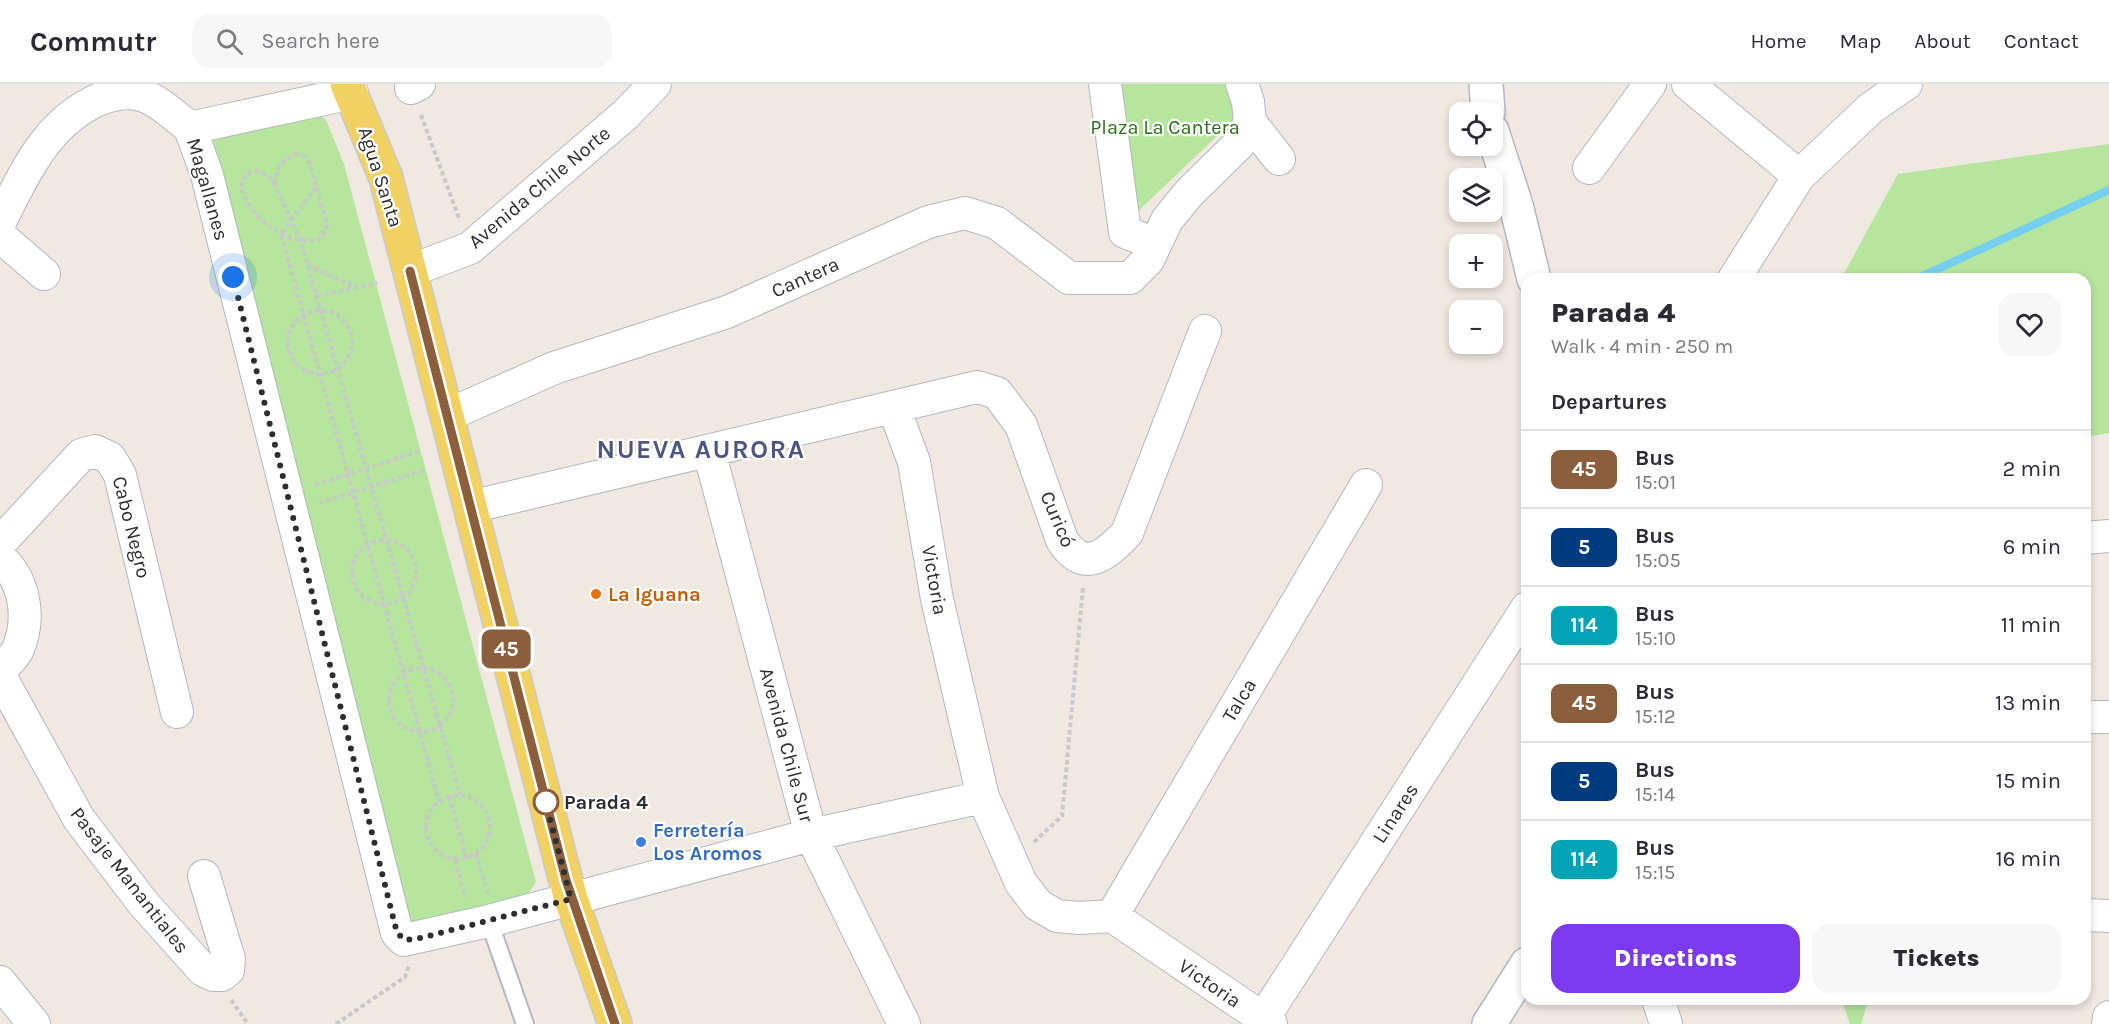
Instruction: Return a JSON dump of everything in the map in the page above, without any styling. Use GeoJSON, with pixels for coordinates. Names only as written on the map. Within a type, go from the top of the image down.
{"type":"FeatureCollection","features":[{"type":"Feature","properties":{"kind":"main road","name":"Agua Santa"},"geometry":{"type":"LineString","coordinates":[[350,89],[386,178],[571,899],[615,1024]]}},
{"type":"Feature","properties":{"kind":"street","name":"Avenida Chile Norte"},"geometry":{"type":"LineString","coordinates":[[410,271],[470,248],[626,115],[656,84]]}},
{"type":"Feature","properties":{"kind":"street"},"geometry":{"type":"LineString","coordinates":[[1105,84],[1125,232],[1152,252],[1167,220],[1189,193],[1239,144],[1250,122],[1248,102],[1242,84]]}},
{"type":"Feature","properties":{"kind":"street"},"geometry":{"type":"LineString","coordinates":[[1486,84],[1487,102]]}},
{"type":"Feature","properties":{"kind":"street"},"geometry":{"type":"LineString","coordinates":[[1590,168],[1650,84]]}},
{"type":"Feature","properties":{"kind":"street"},"geometry":{"type":"LineString","coordinates":[[1688,84],[1799,176]]}},
{"type":"Feature","properties":{"kind":"street"},"geometry":{"type":"LineString","coordinates":[[1738,273],[1799,176],[1880,96],[1906,84]]}},
{"type":"Feature","properties":{"kind":"street","name":"Magallanes"},"geometry":{"type":"LineString","coordinates":[[350,89],[190,128],[207,175],[397,933],[405,940],[421,938]]}},
{"type":"Feature","properties":{"kind":"street"},"geometry":{"type":"LineString","coordinates":[[0,222],[47,137],[67,118],[92,102],[113,94],[132,93],[148,97],[190,128]]}},
{"type":"Feature","properties":{"kind":"street"},"geometry":{"type":"LineString","coordinates":[[1250,122],[1279,159]]}},
{"type":"Feature","properties":{"kind":"street"},"geometry":{"type":"LineString","coordinates":[[1500,156],[1516,205],[1533,273]]}},
{"type":"Feature","properties":{"kind":"street","name":"Cantera"},"geometry":{"type":"LineString","coordinates":[[448,415],[554,368],[728,312],[928,222],[965,213],[997,223],[1069,278],[1130,278],[1152,252]]}},
{"type":"Feature","properties":{"kind":"street"},"geometry":{"type":"LineString","coordinates":[[0,236],[44,274]]}},
{"type":"Feature","properties":{"kind":"street","name":"Curicó"},"geometry":{"type":"LineString","coordinates":[[894,408],[977,387],[997,393],[1021,424],[1062,540],[1071,554],[1085,560],[1108,553],[1127,533],[1205,331]]}},
{"type":"Feature","properties":{"kind":"street"},"geometry":{"type":"LineString","coordinates":[[470,507],[894,408]]}},
{"type":"Feature","properties":{"kind":"street","name":"Victoria"},"geometry":{"type":"LineString","coordinates":[[894,408],[914,462],[937,599],[983,797],[1021,883],[1038,905],[1057,916],[1079,918],[1112,916],[1267,1021]]}},
{"type":"Feature","properties":{"kind":"street","name":"Cabo Negro"},"geometry":{"type":"LineString","coordinates":[[0,543],[81,455],[95,451],[110,458],[120,475],[177,712]]}},
{"type":"Feature","properties":{"kind":"street","name":"Avenida Chile Sur"},"geometry":{"type":"LineString","coordinates":[[709,451],[811,835],[904,1024]]}},
{"type":"Feature","properties":{"kind":"street","name":"Talca"},"geometry":{"type":"LineString","coordinates":[[1112,916],[1366,485]]}},
{"type":"Feature","properties":{"kind":"street"},"geometry":{"type":"LineString","coordinates":[[2091,538],[2109,536]]}},
{"type":"Feature","properties":{"kind":"street"},"geometry":{"type":"LineString","coordinates":[[0,558],[17,578],[25,600],[18,650],[0,671]]}},
{"type":"Feature","properties":{"kind":"street","name":"Linares"},"geometry":{"type":"LineString","coordinates":[[1267,1021],[1521,618]]}},
{"type":"Feature","properties":{"kind":"street","name":"Pasaje Manantiales"},"geometry":{"type":"LineString","coordinates":[[0,676],[78,819],[143,903],[203,970],[213,975],[222,975],[228,970],[229,959],[204,876]]}},
{"type":"Feature","properties":{"kind":"street"},"geometry":{"type":"LineString","coordinates":[[2091,717],[2109,717]]}},
{"type":"Feature","properties":{"kind":"street"},"geometry":{"type":"LineString","coordinates":[[421,938],[811,835],[983,797]]}},
{"type":"Feature","properties":{"kind":"street"},"geometry":{"type":"LineString","coordinates":[[2091,915],[2109,916]]}},
{"type":"Feature","properties":{"kind":"street"},"geometry":{"type":"LineString","coordinates":[[1489,1024],[1521,973]]}},
{"type":"Feature","properties":{"kind":"street"},"geometry":{"type":"LineString","coordinates":[[0,982],[34,1024]]}},
{"type":"Feature","properties":{"kind":"street"},"geometry":{"type":"LineString","coordinates":[[1660,1005],[1666,1024]]}},
{"type":"Feature","properties":{"kind":"street"},"geometry":{"type":"LineString","coordinates":[[2108,1024],[2109,1017]]}},
{"type":"Feature","properties":{"kind":"lane"},"geometry":{"type":"LineString","coordinates":[[486,922],[525,1024]]}},
{"type":"Feature","properties":{"kind":"path"},"geometry":{"type":"LineString","coordinates":[[415,86],[470,248]]}},
{"type":"Feature","properties":{"kind":"path"},"geometry":{"type":"LineString","coordinates":[[274,183],[279,165],[290,156],[300,155],[309,161],[326,230],[320,239],[300,240],[281,234],[252,210],[243,197],[241,187],[245,175],[257,171],[267,174],[274,183],[300,240],[460,795]]}},
{"type":"Feature","properties":{"kind":"path"},"geometry":{"type":"LineString","coordinates":[[281,234],[316,187]]}},
{"type":"Feature","properties":{"kind":"path"},"geometry":{"type":"LineString","coordinates":[[281,234],[439,801]]}},
{"type":"Feature","properties":{"kind":"path"},"geometry":{"type":"LineString","coordinates":[[308,265],[356,287]]}},
{"type":"Feature","properties":{"kind":"path"},"geometry":{"type":"LineString","coordinates":[[316,296],[377,282]]}},
{"type":"Feature","properties":{"kind":"path"},"geometry":{"type":"LineString","coordinates":[[320,310],[338,315],[352,338],[349,356],[338,370],[320,375],[300,368],[288,350],[290,330],[303,315],[320,310]]}},
{"type":"Feature","properties":{"kind":"path"},"geometry":{"type":"LineString","coordinates":[[290,503],[348,474],[420,451]]}},
{"type":"Feature","properties":{"kind":"path"},"geometry":{"type":"LineString","coordinates":[[290,503],[353,493],[425,470]]}},
{"type":"Feature","properties":{"kind":"path"},"geometry":{"type":"LineString","coordinates":[[387,540],[404,547],[415,563],[415,582],[403,598],[384,604],[364,597],[352,580],[354,560],[367,544],[387,540]]}},
{"type":"Feature","properties":{"kind":"path"},"geometry":{"type":"LineString","coordinates":[[1012,864],[1062,816],[1085,560]]}},
{"type":"Feature","properties":{"kind":"path"},"geometry":{"type":"LineString","coordinates":[[423,668],[441,675],[452,691],[452,710],[440,726],[419,732],[400,725],[389,709],[390,688],[403,673],[423,668]]}},
{"type":"Feature","properties":{"kind":"path"},"geometry":{"type":"LineString","coordinates":[[460,795],[478,802],[489,818],[489,837],[477,854],[467,859],[455,860],[437,852],[426,836],[427,817],[439,801],[449,796],[460,795]]}},
{"type":"Feature","properties":{"kind":"path"},"geometry":{"type":"LineString","coordinates":[[449,796],[467,859]]}},
{"type":"Feature","properties":{"kind":"path"},"geometry":{"type":"LineString","coordinates":[[477,854],[486,922]]}},
{"type":"Feature","properties":{"kind":"path"},"geometry":{"type":"LineString","coordinates":[[455,860],[486,922]]}},
{"type":"Feature","properties":{"kind":"path"},"geometry":{"type":"LineString","coordinates":[[336,1024],[405,977],[421,938]]}},
{"type":"Feature","properties":{"kind":"green space","name":"Plaza La Cantera"},"geometry":{"type":"Polygon","coordinates":[[[1119,84],[1226,84],[1239,115],[1132,217],[1119,84]]]}},
{"type":"Feature","properties":{"kind":"green space"},"geometry":{"type":"Polygon","coordinates":[[[316,112],[326,120],[344,164],[536,882],[524,900],[422,926],[403,918],[207,144],[220,130],[316,112]]]}},
{"type":"Feature","properties":{"kind":"green space"},"geometry":{"type":"Polygon","coordinates":[[[2109,144],[2109,433],[2091,436],[2091,273],[1844,273],[1898,174],[2109,144]]]}},
{"type":"Feature","properties":{"kind":"green space"},"geometry":{"type":"Polygon","coordinates":[[[1843,1005],[1867,1005],[1861,1024],[1850,1024],[1843,1005]]]}},
{"type":"Feature","properties":{"kind":"waterway"},"geometry":{"type":"LineString","coordinates":[[1929,273],[2109,190]]}},
{"type":"Feature","properties":{"kind":"bus line","name":"45"},"geometry":{"type":"LineString","coordinates":[[410,271],[571,899],[615,1024]]}},
{"type":"Feature","properties":{"kind":"place","name":"La Iguana"},"geometry":{"type":"Point","coordinates":[596,594]}},
{"type":"Feature","properties":{"kind":"place","name":"Parada 4"},"geometry":{"type":"Point","coordinates":[546,802]}},
{"type":"Feature","properties":{"kind":"place","name":"Ferretería Los Aromos"},"geometry":{"type":"Point","coordinates":[641,842]}},
{"type":"Feature","properties":{"kind":"district","name":"NUEVA AURORA"},"geometry":{"type":"Point","coordinates":[701,449]}},
{"type":"Feature","properties":{"kind":"route"},"geometry":{"type":"LineString","coordinates":[[233,277],[397,933],[405,940],[421,938],[571,899],[544,796],[546,802]]}}]}
